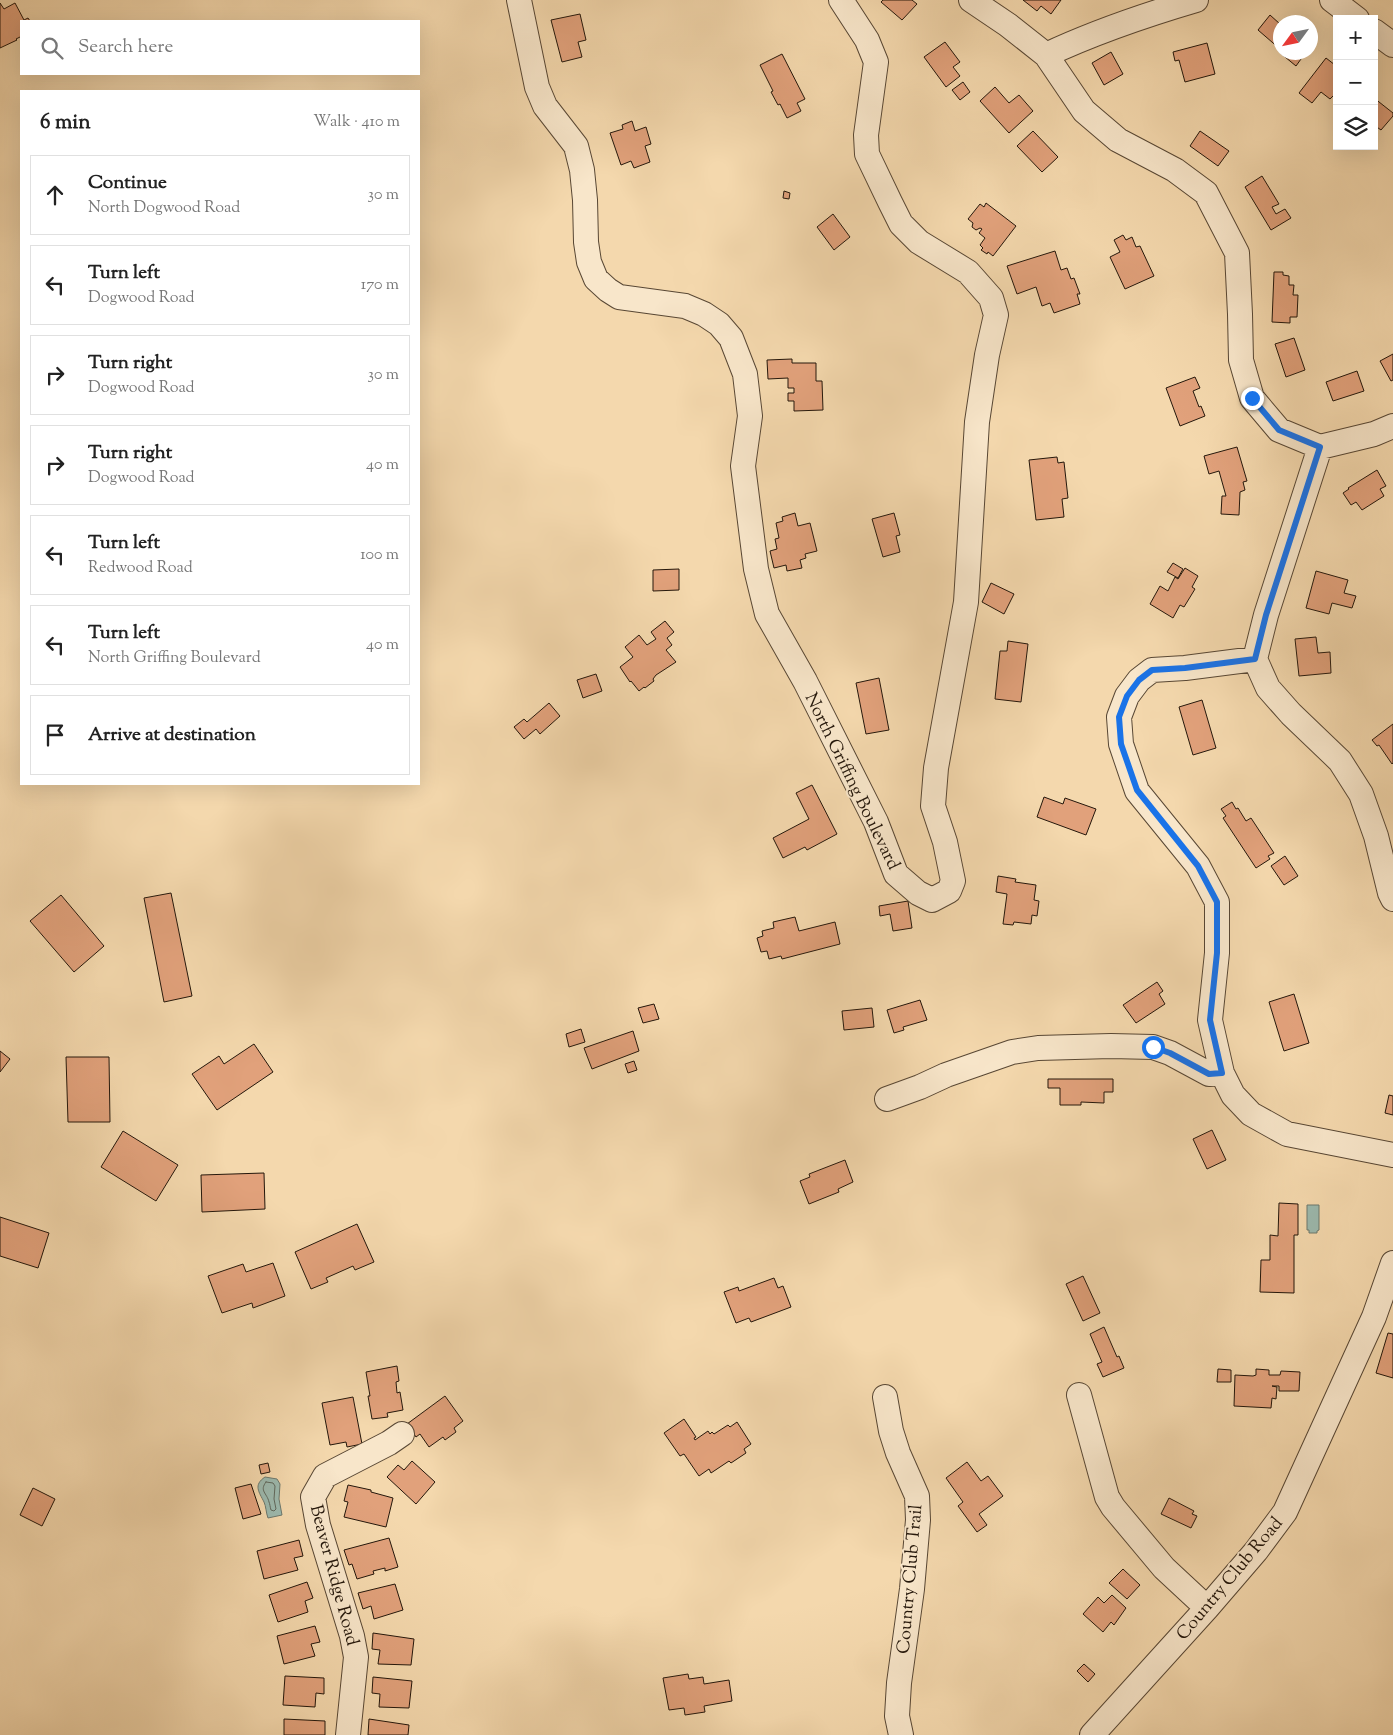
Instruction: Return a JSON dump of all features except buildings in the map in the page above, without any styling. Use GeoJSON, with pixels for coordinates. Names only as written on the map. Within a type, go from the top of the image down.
{"type":"FeatureCollection","features":[{"type":"Feature","properties":{"kind":"street","name":"North Griffing Boulevard"},"geometry":{"type":"LineString","coordinates":[[519,0],[537,87],[545,106],[576,146],[582,170],[589,262],[596,279],[619,297],[685,306],[704,314],[719,324],[731,338],[745,374],[750,416],[743,466],[756,569],[767,614],[805,681],[876,822],[896,874],[918,893],[932,900],[949,891],[953,882],[945,842],[933,806],[936,768],[966,602],[976,422],[987,355],[996,316],[991,298],[968,272],[919,242],[901,224],[886,195],[868,154],[866,135],[876,62],[867,40],[841,0]]}},
{"type":"Feature","properties":{"kind":"street"},"geometry":{"type":"LineString","coordinates":[[971,0],[1046,54],[1084,111],[1118,140],[1175,170],[1206,193],[1237,253],[1241,360],[1252,398],[1279,430],[1320,447],[1374,434],[1393,426]]}},
{"type":"Feature","properties":{"kind":"street"},"geometry":{"type":"LineString","coordinates":[[1046,54],[1151,13],[1196,0]]}},
{"type":"Feature","properties":{"kind":"street"},"geometry":{"type":"LineString","coordinates":[[1332,0],[1352,15]]}},
{"type":"Feature","properties":{"kind":"street"},"geometry":{"type":"LineString","coordinates":[[1378,34],[1393,45]]}},
{"type":"Feature","properties":{"kind":"street"},"geometry":{"type":"LineString","coordinates":[[1320,447],[1266,615],[1255,659],[1268,688],[1291,714],[1340,761],[1361,794],[1376,836],[1393,899]]}},
{"type":"Feature","properties":{"kind":"street"},"geometry":{"type":"LineString","coordinates":[[1255,659],[1185,668],[1152,670],[1139,680],[1127,696],[1119,717],[1121,744],[1137,790],[1198,866],[1217,902],[1217,953],[1210,1020],[1222,1073],[1233,1095],[1251,1114],[1287,1134],[1393,1156]]}},
{"type":"Feature","properties":{"kind":"street"},"geometry":{"type":"LineString","coordinates":[[887,1099],[946,1075],[1012,1052],[1038,1048],[1153,1047],[1170,1053],[1209,1074],[1222,1073]]}},
{"type":"Feature","properties":{"kind":"street","name":"Country Club Road"},"geometry":{"type":"LineString","coordinates":[[1092,1735],[1207,1608],[1256,1551],[1285,1512],[1374,1317],[1393,1262]]}},
{"type":"Feature","properties":{"kind":"street"},"geometry":{"type":"LineString","coordinates":[[1079,1395],[1108,1497],[1113,1507],[1164,1568],[1207,1608]]}},
{"type":"Feature","properties":{"kind":"street","name":"Country Club Trail"},"geometry":{"type":"LineString","coordinates":[[885,1397],[891,1431],[898,1453],[917,1496],[918,1520],[912,1588],[899,1683],[897,1716],[902,1735]]}},
{"type":"Feature","properties":{"kind":"street","name":"Beaver Ridge Road"},"geometry":{"type":"LineString","coordinates":[[348,1735],[356,1657],[352,1636],[318,1525],[314,1497],[324,1476],[389,1443],[402,1434]]}},
{"type":"Feature","properties":{"kind":"water"},"geometry":{"type":"Polygon","coordinates":[[[1307,1205],[1319,1205],[1319,1230],[1317,1233],[1309,1233],[1309,1230],[1307,1230],[1307,1205]]]}},
{"type":"Feature","properties":{"kind":"water"},"geometry":{"type":"Polygon","coordinates":[[[265,1477],[277,1479],[280,1484],[279,1499],[282,1515],[268,1518],[265,1504],[258,1489],[259,1483],[265,1477]]]}},
{"type":"Feature","properties":{"kind":"route"},"geometry":{"type":"LineString","coordinates":[[1153,1047],[1170,1053],[1209,1074],[1222,1073],[1210,1020],[1217,953],[1217,902],[1198,866],[1137,790],[1121,744],[1119,717],[1127,696],[1139,680],[1152,670],[1185,668],[1255,659],[1266,615],[1320,447],[1279,430],[1252,398]]}}]}
